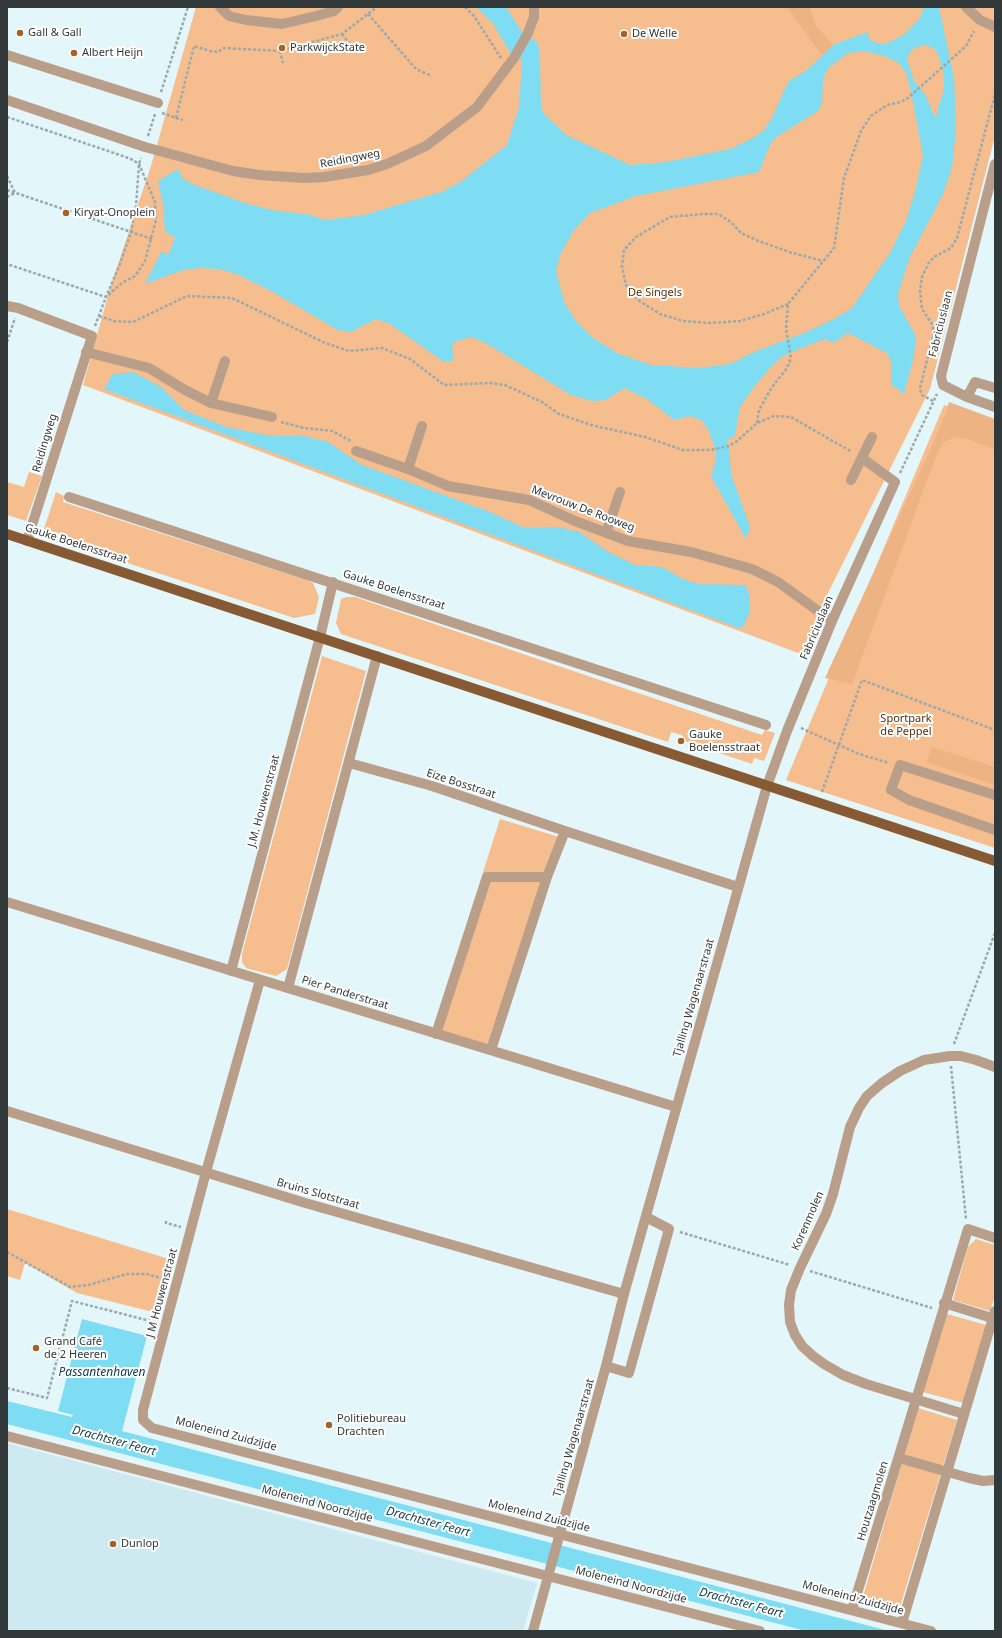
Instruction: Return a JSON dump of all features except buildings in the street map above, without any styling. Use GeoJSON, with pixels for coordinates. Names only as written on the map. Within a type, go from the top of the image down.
{"type":"FeatureCollection","features":[{"type":"Feature","properties":{"kind":"main road","name":"Gauke Boelensstraat"},"geometry":{"type":"LineString","coordinates":[[7,534],[995,861]]}},
{"type":"Feature","properties":{"kind":"street"},"geometry":{"type":"LineString","coordinates":[[220,7],[229,16],[246,20],[282,24],[334,11],[338,7]]}},
{"type":"Feature","properties":{"kind":"street","name":"Reidingweg"},"geometry":{"type":"LineString","coordinates":[[145,147],[217,168],[259,175],[304,178],[324,177],[368,170],[387,164],[426,146],[477,107],[508,68],[514,58],[528,33],[534,16],[534,7]]}},
{"type":"Feature","properties":{"kind":"street"},"geometry":{"type":"LineString","coordinates":[[966,7],[980,20],[995,27]]}},
{"type":"Feature","properties":{"kind":"street"},"geometry":{"type":"LineString","coordinates":[[7,55],[157,107]]}},
{"type":"Feature","properties":{"kind":"street"},"geometry":{"type":"LineString","coordinates":[[7,100],[145,147]]}},
{"type":"Feature","properties":{"kind":"street","name":"Fabriciuslaan"},"geometry":{"type":"LineString","coordinates":[[943,385],[941,376],[995,164]]}},
{"type":"Feature","properties":{"kind":"street"},"geometry":{"type":"LineString","coordinates":[[7,306],[18,308],[92,336],[86,352],[149,368],[185,390],[211,403],[272,417]]}},
{"type":"Feature","properties":{"kind":"street","name":"Reidingweg"},"geometry":{"type":"LineString","coordinates":[[27,541],[86,352]]}},
{"type":"Feature","properties":{"kind":"street"},"geometry":{"type":"LineString","coordinates":[[211,403],[225,361]]}},
{"type":"Feature","properties":{"kind":"street"},"geometry":{"type":"LineString","coordinates":[[967,396],[975,382],[995,388]]}},
{"type":"Feature","properties":{"kind":"street"},"geometry":{"type":"LineString","coordinates":[[943,385],[995,407]]}},
{"type":"Feature","properties":{"kind":"street"},"geometry":{"type":"LineString","coordinates":[[408,469],[422,426]]}},
{"type":"Feature","properties":{"kind":"street"},"geometry":{"type":"LineString","coordinates":[[851,480],[872,438]]}},
{"type":"Feature","properties":{"kind":"street","name":"Mevrouw De Rooweg"},"geometry":{"type":"LineString","coordinates":[[356,451],[408,469],[448,486],[529,500],[575,521],[628,541],[691,552],[752,569],[778,582],[832,621]]}},
{"type":"Feature","properties":{"kind":"street"},"geometry":{"type":"LineString","coordinates":[[862,458],[895,482]]}},
{"type":"Feature","properties":{"kind":"street","name":"Fabriciuslaan"},"geometry":{"type":"LineString","coordinates":[[767,786],[790,724],[832,621],[895,482]]}},
{"type":"Feature","properties":{"kind":"street"},"geometry":{"type":"LineString","coordinates":[[606,533],[620,492]]}},
{"type":"Feature","properties":{"kind":"street","name":"Gauke Boelensstraat"},"geometry":{"type":"LineString","coordinates":[[69,497],[333,582],[766,725]]}},
{"type":"Feature","properties":{"kind":"street","name":"Gauke Boelensstraat"},"geometry":{"type":"LineString","coordinates":[[320,638],[333,582]]}},
{"type":"Feature","properties":{"kind":"street","name":"J.M. Houwenstraat"},"geometry":{"type":"LineString","coordinates":[[231,971],[320,638]]}},
{"type":"Feature","properties":{"kind":"street"},"geometry":{"type":"LineString","coordinates":[[288,988],[377,656]]}},
{"type":"Feature","properties":{"kind":"street","name":"Eize Bosstraat"},"geometry":{"type":"LineString","coordinates":[[349,763],[432,786],[565,831],[738,886]]}},
{"type":"Feature","properties":{"kind":"street"},"geometry":{"type":"LineString","coordinates":[[995,795],[900,764],[891,790],[909,800],[995,830]]}},
{"type":"Feature","properties":{"kind":"street","name":"Tjalling Wagenaarstraat"},"geometry":{"type":"LineString","coordinates":[[533,1631],[606,1366],[624,1294],[767,786]]}},
{"type":"Feature","properties":{"kind":"street"},"geometry":{"type":"LineString","coordinates":[[491,1050],[547,877],[565,831]]}},
{"type":"Feature","properties":{"kind":"street"},"geometry":{"type":"LineString","coordinates":[[436,1034],[487,877],[547,877]]}},
{"type":"Feature","properties":{"kind":"street","name":"Pier Panderstraat"},"geometry":{"type":"LineString","coordinates":[[7,902],[676,1107]]}},
{"type":"Feature","properties":{"kind":"street"},"geometry":{"type":"LineString","coordinates":[[206,1172],[260,980]]}},
{"type":"Feature","properties":{"kind":"street","name":"Korenmolen"},"geometry":{"type":"LineString","coordinates":[[916,1400],[843,1375],[813,1356],[802,1346],[795,1335],[790,1322],[789,1305],[791,1290],[826,1214],[833,1194],[850,1127],[859,1108],[867,1096],[882,1083],[900,1071],[924,1060],[950,1056],[976,1060],[995,1066]]}},
{"type":"Feature","properties":{"kind":"street","name":"Bruins Slotstraat"},"geometry":{"type":"LineString","coordinates":[[7,1111],[302,1202],[624,1294]]}},
{"type":"Feature","properties":{"kind":"street","name":"J M Houwenstraat"},"geometry":{"type":"LineString","coordinates":[[143,1420],[143,1410],[206,1172]]}},
{"type":"Feature","properties":{"kind":"street"},"geometry":{"type":"LineString","coordinates":[[606,1366],[629,1373],[669,1229],[646,1217]]}},
{"type":"Feature","properties":{"kind":"street"},"geometry":{"type":"LineString","coordinates":[[968,1229],[995,1238]]}},
{"type":"Feature","properties":{"kind":"street","name":"Houtzaagmolen"},"geometry":{"type":"LineString","coordinates":[[852,1610],[968,1229]]}},
{"type":"Feature","properties":{"kind":"street"},"geometry":{"type":"LineString","coordinates":[[902,1623],[994,1316],[943,1307]]}},
{"type":"Feature","properties":{"kind":"street"},"geometry":{"type":"LineString","coordinates":[[916,1400],[964,1414]]}},
{"type":"Feature","properties":{"kind":"street","name":"Moleneind Zuidzijde"},"geometry":{"type":"LineString","coordinates":[[143,1420],[152,1428],[559,1536],[931,1631]]}},
{"type":"Feature","properties":{"kind":"street","name":"Moleneind Noordzijde"},"geometry":{"type":"LineString","coordinates":[[7,1436],[550,1571],[760,1631]]}},
{"type":"Feature","properties":{"kind":"street"},"geometry":{"type":"LineString","coordinates":[[899,1458],[983,1481],[995,1480]]}},
{"type":"Feature","properties":{"kind":"path"},"geometry":{"type":"LineString","coordinates":[[188,7],[139,164],[136,206],[131,232],[99,316],[114,321],[133,322],[187,296],[232,298],[325,343],[349,351],[382,348],[410,359],[444,385],[490,383],[505,385],[542,402],[559,414],[591,425],[645,437],[683,450],[710,450],[729,446],[736,442],[757,423],[774,416],[791,417],[862,458]]}},
{"type":"Feature","properties":{"kind":"path"},"geometry":{"type":"LineString","coordinates":[[176,118],[194,46],[218,52],[224,48],[280,51],[342,34],[377,7]]}},
{"type":"Feature","properties":{"kind":"path"},"geometry":{"type":"LineString","coordinates":[[465,7],[474,16],[508,68]]}},
{"type":"Feature","properties":{"kind":"path"},"geometry":{"type":"LineString","coordinates":[[368,14],[416,69],[432,76]]}},
{"type":"Feature","properties":{"kind":"path"},"geometry":{"type":"LineString","coordinates":[[823,260],[789,252],[756,240],[741,233],[730,222],[718,214],[702,214],[670,217],[636,237],[624,250],[622,267],[626,285],[638,300],[660,314],[684,321],[710,323],[740,321],[764,314],[788,304],[834,248],[844,178],[861,131],[871,116],[887,105],[901,102],[908,98],[966,46],[980,20]]}},
{"type":"Feature","properties":{"kind":"path"},"geometry":{"type":"LineString","coordinates":[[342,34],[350,45]]}},
{"type":"Feature","properties":{"kind":"path"},"geometry":{"type":"LineString","coordinates":[[280,51],[283,63]]}},
{"type":"Feature","properties":{"kind":"path"},"geometry":{"type":"LineString","coordinates":[[933,401],[922,395],[920,388],[934,333],[932,324],[922,308],[920,291],[922,278],[928,264],[934,257],[951,248],[958,238],[995,94]]}},
{"type":"Feature","properties":{"kind":"path"},"geometry":{"type":"LineString","coordinates":[[157,107],[176,118],[183,120]]}},
{"type":"Feature","properties":{"kind":"path"},"geometry":{"type":"LineString","coordinates":[[7,117],[131,159],[139,164],[155,202],[156,220],[145,261],[135,276],[122,282],[106,296]]}},
{"type":"Feature","properties":{"kind":"path"},"geometry":{"type":"LineString","coordinates":[[7,176],[15,193]]}},
{"type":"Feature","properties":{"kind":"path"},"geometry":{"type":"LineString","coordinates":[[7,190],[151,239]]}},
{"type":"Feature","properties":{"kind":"path"},"geometry":{"type":"LineString","coordinates":[[7,197],[15,193]]}},
{"type":"Feature","properties":{"kind":"path"},"geometry":{"type":"LineString","coordinates":[[7,264],[106,296]]}},
{"type":"Feature","properties":{"kind":"path"},"geometry":{"type":"LineString","coordinates":[[757,423],[759,410],[762,404],[772,387],[787,368],[792,358],[786,330],[788,304]]}},
{"type":"Feature","properties":{"kind":"path"},"geometry":{"type":"LineString","coordinates":[[7,342],[18,308]]}},
{"type":"Feature","properties":{"kind":"path"},"geometry":{"type":"LineString","coordinates":[[895,482],[905,465],[933,401],[943,385]]}},
{"type":"Feature","properties":{"kind":"path"},"geometry":{"type":"LineString","coordinates":[[272,417],[276,421],[304,428],[332,431],[350,439],[356,451]]}},
{"type":"Feature","properties":{"kind":"path"},"geometry":{"type":"LineString","coordinates":[[818,803],[862,680],[995,730]]}},
{"type":"Feature","properties":{"kind":"path"},"geometry":{"type":"LineString","coordinates":[[790,724],[859,754],[900,766]]}},
{"type":"Feature","properties":{"kind":"path"},"geometry":{"type":"LineString","coordinates":[[968,1229],[950,1056],[995,933]]}},
{"type":"Feature","properties":{"kind":"path"},"geometry":{"type":"LineString","coordinates":[[166,1221],[166,1223],[191,1230]]}},
{"type":"Feature","properties":{"kind":"path"},"geometry":{"type":"LineString","coordinates":[[669,1229],[800,1268],[943,1307]]}},
{"type":"Feature","properties":{"kind":"path"},"geometry":{"type":"LineString","coordinates":[[7,1252],[15,1255],[70,1287],[88,1285],[128,1274],[147,1274],[177,1283]]}},
{"type":"Feature","properties":{"kind":"path"},"geometry":{"type":"LineString","coordinates":[[7,1388],[47,1398],[72,1301],[166,1325]]}},
{"type":"Feature","properties":{"kind":"shaded area"},"geometry":{"type":"Polygon","coordinates":[[[787,7],[810,7],[816,26],[833,45],[822,56],[787,7]]]}},
{"type":"Feature","properties":{"kind":"shaded area"},"geometry":{"type":"Polygon","coordinates":[[[949,402],[995,419],[995,449],[967,439],[954,437],[943,443],[935,459],[852,684],[825,678],[930,450],[949,402]]]}},
{"type":"Feature","properties":{"kind":"shaded area"},"geometry":{"type":"Polygon","coordinates":[[[932,747],[995,767],[995,785],[927,762],[932,747]]]}},
{"type":"Feature","properties":{"kind":"shaded area","name":"Dunlop"},"geometry":{"type":"Polygon","coordinates":[[[7,1443],[537,1583],[523,1631],[7,1631],[7,1443]]]}},
{"type":"Feature","properties":{"kind":"green space","name":"De Singels"},"geometry":{"type":"Polygon","coordinates":[[[196,7],[995,7],[995,136],[930,389],[826,597],[806,656],[83,385],[111,285],[151,166],[196,7]]]}},
{"type":"Feature","properties":{"kind":"green space","name":"Sportpark de Peppel"},"geometry":{"type":"Polygon","coordinates":[[[944,405],[995,424],[995,848],[786,780],[944,405]]]}},
{"type":"Feature","properties":{"kind":"green space"},"geometry":{"type":"Polygon","coordinates":[[[29,472],[42,476],[26,521],[7,515],[7,482],[24,487],[29,472]]]}},
{"type":"Feature","properties":{"kind":"green space"},"geometry":{"type":"Polygon","coordinates":[[[56,492],[64,496],[63,502],[307,580],[313,583],[319,597],[315,614],[294,618],[61,541],[62,534],[44,529],[56,492]]]}},
{"type":"Feature","properties":{"kind":"green space"},"geometry":{"type":"Polygon","coordinates":[[[346,597],[355,597],[762,735],[765,730],[775,733],[764,761],[754,758],[752,764],[681,740],[682,735],[671,732],[668,742],[341,634],[336,623],[341,599],[346,597]]]}},
{"type":"Feature","properties":{"kind":"green space"},"geometry":{"type":"Polygon","coordinates":[[[322,656],[366,671],[287,969],[276,976],[246,968],[242,962],[242,954],[322,656]]]}},
{"type":"Feature","properties":{"kind":"green space"},"geometry":{"type":"Polygon","coordinates":[[[500,819],[559,837],[489,1047],[433,1029],[500,819]]]}},
{"type":"Feature","properties":{"kind":"green space"},"geometry":{"type":"Polygon","coordinates":[[[7,1209],[172,1260],[157,1313],[77,1293],[25,1263],[20,1280],[7,1276],[7,1209]]]}},
{"type":"Feature","properties":{"kind":"green space"},"geometry":{"type":"Polygon","coordinates":[[[976,1239],[995,1245],[995,1296],[990,1311],[953,1300],[968,1247],[976,1239]]]}},
{"type":"Feature","properties":{"kind":"green space"},"geometry":{"type":"Polygon","coordinates":[[[947,1314],[986,1325],[963,1403],[923,1392],[947,1314]]]}},
{"type":"Feature","properties":{"kind":"green space"},"geometry":{"type":"Polygon","coordinates":[[[918,1408],[957,1420],[899,1610],[862,1600],[918,1408]]]}},
{"type":"Feature","properties":{"kind":"water"},"geometry":{"type":"Polygon","coordinates":[[[476,7],[506,7],[522,32],[538,44],[540,58],[541,108],[544,114],[566,135],[630,165],[666,162],[730,149],[755,137],[765,129],[773,116],[788,82],[807,70],[833,45],[867,32],[870,40],[880,44],[886,44],[905,34],[920,18],[924,7],[939,7],[954,78],[956,129],[952,168],[943,194],[909,259],[898,294],[899,306],[916,336],[914,356],[904,394],[891,384],[891,361],[887,353],[848,333],[833,343],[825,339],[783,356],[771,367],[757,383],[740,407],[735,435],[727,441],[731,474],[750,527],[746,539],[711,476],[716,460],[715,448],[708,429],[701,420],[690,416],[674,420],[647,399],[624,388],[606,400],[593,401],[571,395],[484,342],[471,337],[454,342],[452,347],[454,358],[451,362],[444,362],[390,324],[376,319],[351,332],[338,330],[271,291],[237,274],[218,269],[200,268],[183,270],[145,284],[161,252],[169,254],[175,237],[165,232],[163,204],[158,181],[178,169],[183,179],[195,185],[245,203],[271,210],[306,214],[326,220],[364,215],[441,192],[459,183],[507,145],[519,107],[522,61],[511,54],[492,22],[476,7]],[[926,45],[916,47],[910,52],[907,59],[914,81],[926,96],[935,118],[944,90],[944,76],[936,50],[926,45]],[[864,51],[848,53],[828,68],[823,79],[822,104],[818,111],[775,138],[770,145],[759,172],[636,196],[590,213],[574,230],[561,253],[556,271],[564,301],[575,320],[593,338],[617,353],[651,365],[699,368],[730,364],[754,352],[804,333],[834,319],[852,308],[890,253],[906,221],[915,192],[923,156],[911,91],[906,73],[899,63],[884,56],[864,51]]]}},
{"type":"Feature","properties":{"kind":"water"},"geometry":{"type":"Polygon","coordinates":[[[133,372],[161,387],[184,410],[226,427],[271,436],[300,435],[328,442],[362,465],[490,512],[525,528],[558,527],[579,532],[610,553],[635,565],[662,567],[683,579],[698,584],[746,585],[750,598],[749,614],[742,628],[736,627],[104,389],[113,374],[133,372]]]}},
{"type":"Feature","properties":{"kind":"water"},"geometry":{"type":"Polygon","coordinates":[[[82,1319],[147,1336],[122,1431],[889,1631],[806,1631],[7,1424],[7,1401],[72,1417],[73,1415],[58,1411],[82,1319]]]}},
{"type":"Feature","properties":{"kind":"place","name":"Gall & Gall"},"geometry":{"type":"Point","coordinates":[20,33]}},
{"type":"Feature","properties":{"kind":"place","name":"De Welle"},"geometry":{"type":"Point","coordinates":[624,34]}},
{"type":"Feature","properties":{"kind":"place","name":"ParkwijckState"},"geometry":{"type":"Point","coordinates":[282,48]}},
{"type":"Feature","properties":{"kind":"place","name":"Albert Heijn"},"geometry":{"type":"Point","coordinates":[74,53]}},
{"type":"Feature","properties":{"kind":"place","name":"Kiryat-Onoplein"},"geometry":{"type":"Point","coordinates":[66,213]}},
{"type":"Feature","properties":{"kind":"place","name":"Gauke Boelensstraat"},"geometry":{"type":"Point","coordinates":[681,741]}},
{"type":"Feature","properties":{"kind":"place","name":"Grand Café de 2 Heeren"},"geometry":{"type":"Point","coordinates":[36,1348]}},
{"type":"Feature","properties":{"kind":"place","name":"Politiebureau Drachten"},"geometry":{"type":"Point","coordinates":[329,1425]}},
{"type":"Feature","properties":{"kind":"place","name":"Dunlop"},"geometry":{"type":"Point","coordinates":[113,1544]}},
{"type":"Feature","properties":{"kind":"water label","name":"Passantenhaven"},"geometry":{"type":"Point","coordinates":[102,1373]}},
{"type":"Feature","properties":{"kind":"water label","name":"Drachtster Feart"},"geometry":{"type":"Point","coordinates":[114,1441]}},
{"type":"Feature","properties":{"kind":"water label","name":"Drachtster Feart"},"geometry":{"type":"Point","coordinates":[428,1522]}},
{"type":"Feature","properties":{"kind":"water label","name":"Drachtster Feart"},"geometry":{"type":"Point","coordinates":[741,1603]}}]}
